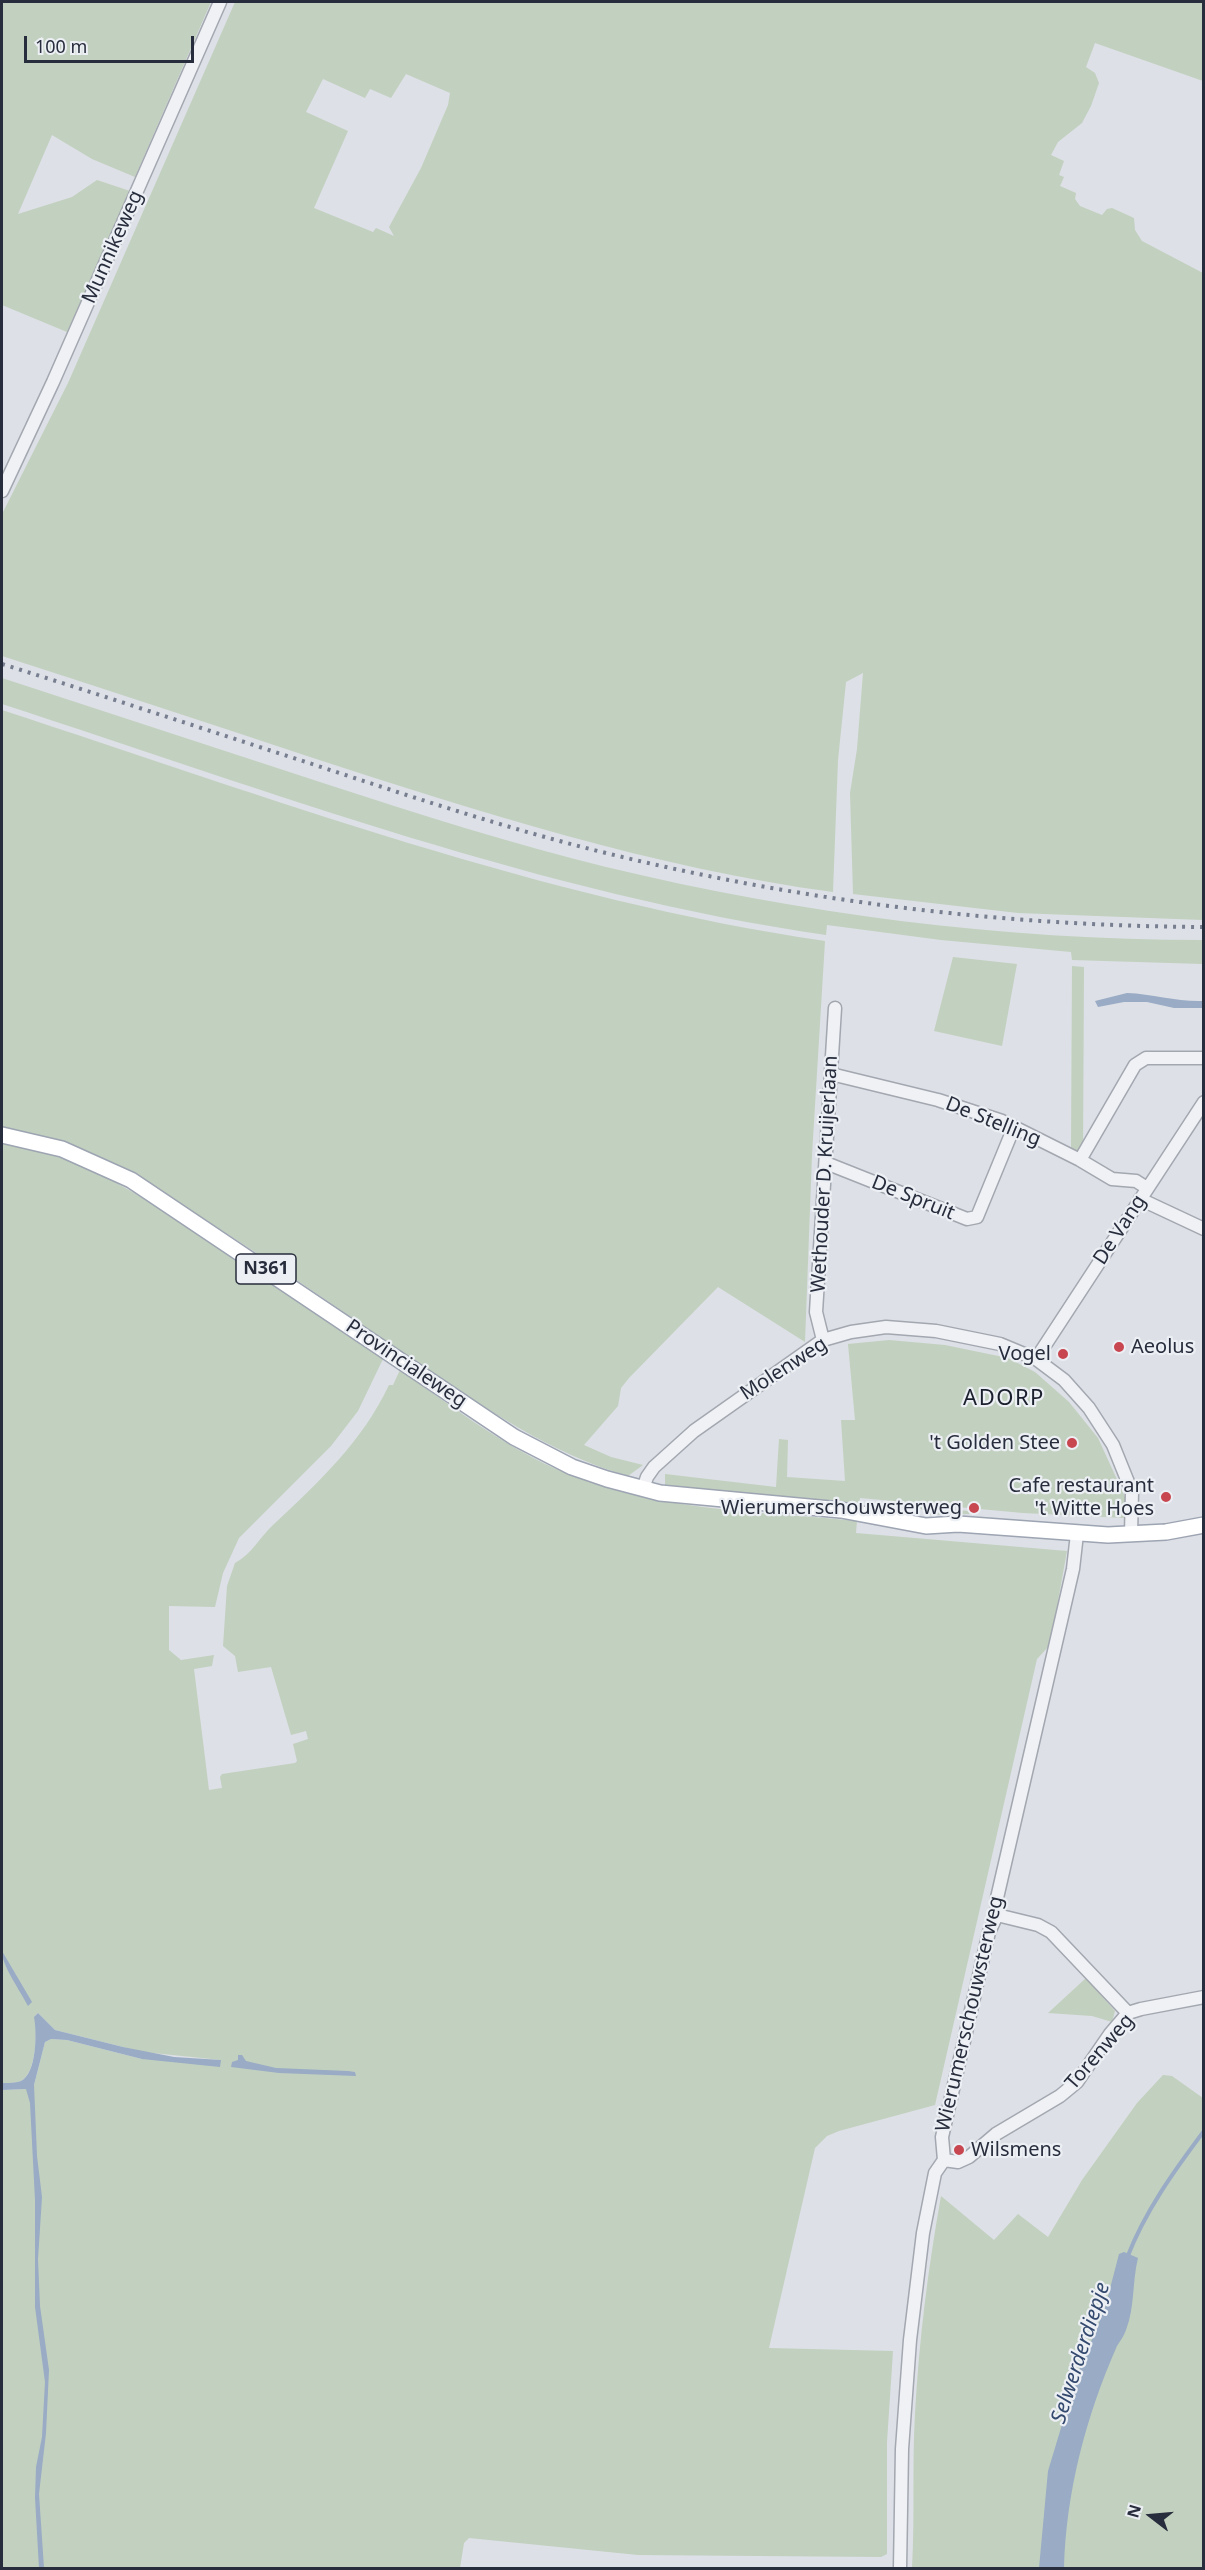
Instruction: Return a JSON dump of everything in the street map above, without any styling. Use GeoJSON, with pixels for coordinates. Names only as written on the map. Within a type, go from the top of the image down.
{"type":"FeatureCollection","features":[{"type":"Feature","properties":{"kind":"main road","name":"Provincialeweg"},"geometry":{"type":"LineString","coordinates":[[2,1135],[62,1149],[131,1180],[514,1437],[572,1467],[660,1493],[841,1509],[890,1510],[958,1524],[1077,1534],[1166,1532],[1203,1525]]}},
{"type":"Feature","properties":{"kind":"street","name":"Munnikeweg"},"geometry":{"type":"LineString","coordinates":[[2,491],[49,391],[220,2]]}},
{"type":"Feature","properties":{"kind":"street","name":"Wethouder D. Kruijerlaan"},"geometry":{"type":"LineString","coordinates":[[823,1340],[816,1312],[835,1008]]}},
{"type":"Feature","properties":{"kind":"street"},"geometry":{"type":"LineString","coordinates":[[1080,1160],[1135,1065],[1146,1058],[1203,1058]]}},
{"type":"Feature","properties":{"kind":"street","name":"De Stelling"},"geometry":{"type":"LineString","coordinates":[[831,1074],[939,1100],[1014,1127],[1113,1179],[1136,1181],[1147,1188]]}},
{"type":"Feature","properties":{"kind":"street","name":"De Vang"},"geometry":{"type":"LineString","coordinates":[[1036,1359],[1203,1102]]}},
{"type":"Feature","properties":{"kind":"street","name":"De Spruit"},"geometry":{"type":"LineString","coordinates":[[826,1163],[967,1219],[977,1217],[1014,1127]]}},
{"type":"Feature","properties":{"kind":"street"},"geometry":{"type":"LineString","coordinates":[[1140,1199],[1203,1229]]}},
{"type":"Feature","properties":{"kind":"street","name":"Molenweg"},"geometry":{"type":"LineString","coordinates":[[643,1489],[654,1467],[694,1431],[823,1340],[851,1332],[886,1327],[936,1331],[1000,1344],[1036,1359],[1064,1380],[1089,1408],[1113,1445],[1132,1492],[1131,1534]]}},
{"type":"Feature","properties":{"kind":"street","name":"Wierumerschouwsterweg"},"geometry":{"type":"LineString","coordinates":[[900,2568],[902,2449],[910,2340],[923,2234],[936,2170],[944,2160],[942,2137],[989,1932],[997,1915],[997,1898],[1073,1569],[1077,1534]]}},
{"type":"Feature","properties":{"kind":"street"},"geometry":{"type":"LineString","coordinates":[[997,1915],[1038,1925],[1051,1932],[1128,2013]]}},
{"type":"Feature","properties":{"kind":"street","name":"Torenweg"},"geometry":{"type":"LineString","coordinates":[[944,2160],[958,2162],[969,2157],[996,2134],[1060,2096],[1077,2082],[1110,2034],[1128,2013],[1203,1997]]}},
{"type":"Feature","properties":{"kind":"green space"},"geometry":{"type":"Polygon","coordinates":[[[2,2],[211,2],[135,177],[92,159],[52,135],[18,214],[72,197],[97,180],[130,191],[67,332],[2,305],[2,2]]]}},
{"type":"Feature","properties":{"kind":"green space"},"geometry":{"type":"Polygon","coordinates":[[[235,2],[1203,2],[1203,81],[1095,43],[1086,67],[1095,73],[1099,83],[1091,106],[1082,123],[1058,142],[1051,155],[1064,161],[1059,175],[1064,177],[1060,186],[1076,193],[1075,199],[1080,206],[1102,215],[1107,209],[1112,208],[1134,218],[1135,230],[1142,241],[1203,273],[1203,920],[1018,913],[853,894],[850,793],[857,749],[863,673],[846,682],[838,760],[833,892],[766,882],[699,868],[567,836],[372,777],[2,656],[2,514],[68,383],[235,2]],[[406,74],[391,98],[370,89],[365,98],[323,79],[306,112],[348,131],[314,208],[373,232],[376,228],[394,236],[389,227],[421,168],[448,105],[450,93],[406,74]]]}},
{"type":"Feature","properties":{"kind":"green space"},"geometry":{"type":"Polygon","coordinates":[[[2,678],[431,817],[536,849],[606,867],[754,898],[903,921],[1052,935],[1203,940],[1203,964],[1072,960],[1071,952],[941,940],[827,925],[826,935],[720,917],[616,894],[409,837],[2,704],[2,678]]]}},
{"type":"Feature","properties":{"kind":"green space"},"geometry":{"type":"Polygon","coordinates":[[[2,710],[307,811],[512,873],[616,900],[720,923],[825,941],[812,1155],[805,1342],[718,1287],[629,1378],[621,1388],[618,1406],[584,1445],[611,1457],[643,1465],[628,1476],[572,1456],[495,1414],[244,1244],[119,1168],[51,1139],[2,1128],[2,710]]]}},
{"type":"Feature","properties":{"kind":"green space"},"geometry":{"type":"Polygon","coordinates":[[[953,957],[1017,964],[1002,1046],[934,1031],[953,957]]]}},
{"type":"Feature","properties":{"kind":"green space"},"geometry":{"type":"Polygon","coordinates":[[[1072,966],[1084,967],[1083,1153],[1071,1148],[1072,966]]]}},
{"type":"Feature","properties":{"kind":"green space"},"geometry":{"type":"Polygon","coordinates":[[[2,1141],[65,1160],[123,1186],[205,1237],[383,1359],[358,1411],[331,1446],[239,1538],[223,1573],[215,1607],[169,1606],[169,1650],[181,1660],[214,1655],[212,1666],[194,1669],[209,1790],[222,1788],[220,1777],[222,1774],[295,1763],[297,1761],[293,1744],[308,1739],[306,1731],[291,1735],[271,1667],[238,1672],[235,1656],[223,1646],[227,1586],[235,1563],[251,1550],[353,1443],[389,1385],[393,1385],[400,1370],[475,1422],[534,1458],[590,1482],[627,1493],[703,1507],[857,1521],[856,1533],[1067,1551],[1050,1645],[1037,1659],[935,2105],[839,2131],[827,2136],[815,2148],[769,2348],[893,2351],[887,2442],[887,2554],[881,2557],[638,2555],[469,2538],[464,2543],[460,2568],[2,2568],[2,2090],[26,2089],[34,2085],[45,2042],[51,2039],[67,2040],[142,2059],[221,2060],[143,2052],[55,2030],[38,2013],[35,2016],[36,2041],[30,2069],[21,2081],[2,2083],[2,1141]]]}},
{"type":"Feature","properties":{"kind":"green space"},"geometry":{"type":"Polygon","coordinates":[[[889,1340],[945,1345],[1008,1358],[1035,1372],[1069,1402],[1098,1438],[1126,1499],[1125,1518],[1023,1513],[860,1498],[859,1505],[665,1486],[665,1474],[776,1487],[779,1439],[788,1440],[787,1477],[845,1481],[841,1420],[855,1420],[848,1344],[889,1340]]]}},
{"type":"Feature","properties":{"kind":"green space"},"geometry":{"type":"Polygon","coordinates":[[[916,1506],[968,1511],[970,1514],[931,1515],[916,1506]]]}},
{"type":"Feature","properties":{"kind":"green space"},"geometry":{"type":"Polygon","coordinates":[[[1086,1978],[1115,2011],[1112,2022],[1092,2016],[1048,2013],[1086,1978]]]}},
{"type":"Feature","properties":{"kind":"green space"},"geometry":{"type":"Polygon","coordinates":[[[1163,2075],[1172,2076],[1203,2098],[1203,2568],[912,2568],[914,2433],[919,2359],[941,2196],[994,2240],[1018,2214],[1048,2237],[1082,2180],[1137,2103],[1163,2075]]]}},
{"type":"Feature","properties":{"kind":"water"},"geometry":{"type":"Polygon","coordinates":[[[1127,993],[1203,1001],[1203,1008],[1174,1008],[1147,1002],[1124,1002],[1098,1007],[1095,1001],[1127,993]]]}},
{"type":"Feature","properties":{"kind":"water"},"geometry":{"type":"Polygon","coordinates":[[[2,1951],[32,2002],[28,2006],[8,1970],[2,1951]]]}},
{"type":"Feature","properties":{"kind":"water"},"geometry":{"type":"Polygon","coordinates":[[[38,2013],[55,2030],[174,2057],[221,2060],[220,2067],[142,2059],[67,2040],[51,2039],[45,2042],[34,2085],[37,2156],[42,2197],[38,2259],[40,2306],[49,2370],[46,2433],[39,2494],[44,2568],[39,2568],[35,2498],[45,2382],[35,2307],[35,2200],[30,2103],[26,2089],[2,2090],[2,2083],[21,2081],[30,2070],[35,2052],[34,2017],[38,2013]]]}},
{"type":"Feature","properties":{"kind":"water"},"geometry":{"type":"Polygon","coordinates":[[[238,2055],[242,2055],[246,2061],[276,2068],[348,2071],[355,2072],[356,2076],[279,2073],[231,2067],[232,2062],[238,2060],[238,2055]]]}},
{"type":"Feature","properties":{"kind":"water"},"geometry":{"type":"Polygon","coordinates":[[[1124,2252],[1138,2258],[1131,2312],[1087,2427],[1073,2483],[1064,2568],[1039,2568],[1048,2471],[1077,2375],[1105,2308],[1119,2254],[1124,2252]]]}},
{"type":"Feature","properties":{"kind":"waterway","name":"Selwerderdiepje"},"geometry":{"type":"LineString","coordinates":[[1127,2258],[1151,2208],[1204,2131]]}},
{"type":"Feature","properties":{"kind":"railway"},"geometry":{"type":"LineString","coordinates":[[2,664],[479,818],[582,847],[658,865],[813,895],[968,915],[1125,925],[1204,927]]}},
{"type":"Feature","properties":{"kind":"place","name":"Aeolus"},"geometry":{"type":"Point","coordinates":[1119,1347]}},
{"type":"Feature","properties":{"kind":"place","name":"Vogel"},"geometry":{"type":"Point","coordinates":[1063,1354]}},
{"type":"Feature","properties":{"kind":"place","name":"'t Golden Stee"},"geometry":{"type":"Point","coordinates":[1072,1443]}},
{"type":"Feature","properties":{"kind":"place","name":"Cafe restaurant 't Witte Hoes"},"geometry":{"type":"Point","coordinates":[1166,1497]}},
{"type":"Feature","properties":{"kind":"place","name":"Wierumerschouwsterweg"},"geometry":{"type":"Point","coordinates":[974,1508]}},
{"type":"Feature","properties":{"kind":"place","name":"Wilsmens"},"geometry":{"type":"Point","coordinates":[959,2150]}},
{"type":"Feature","properties":{"kind":"district","name":"ADORP"},"geometry":{"type":"Point","coordinates":[1004,1399]}}]}
